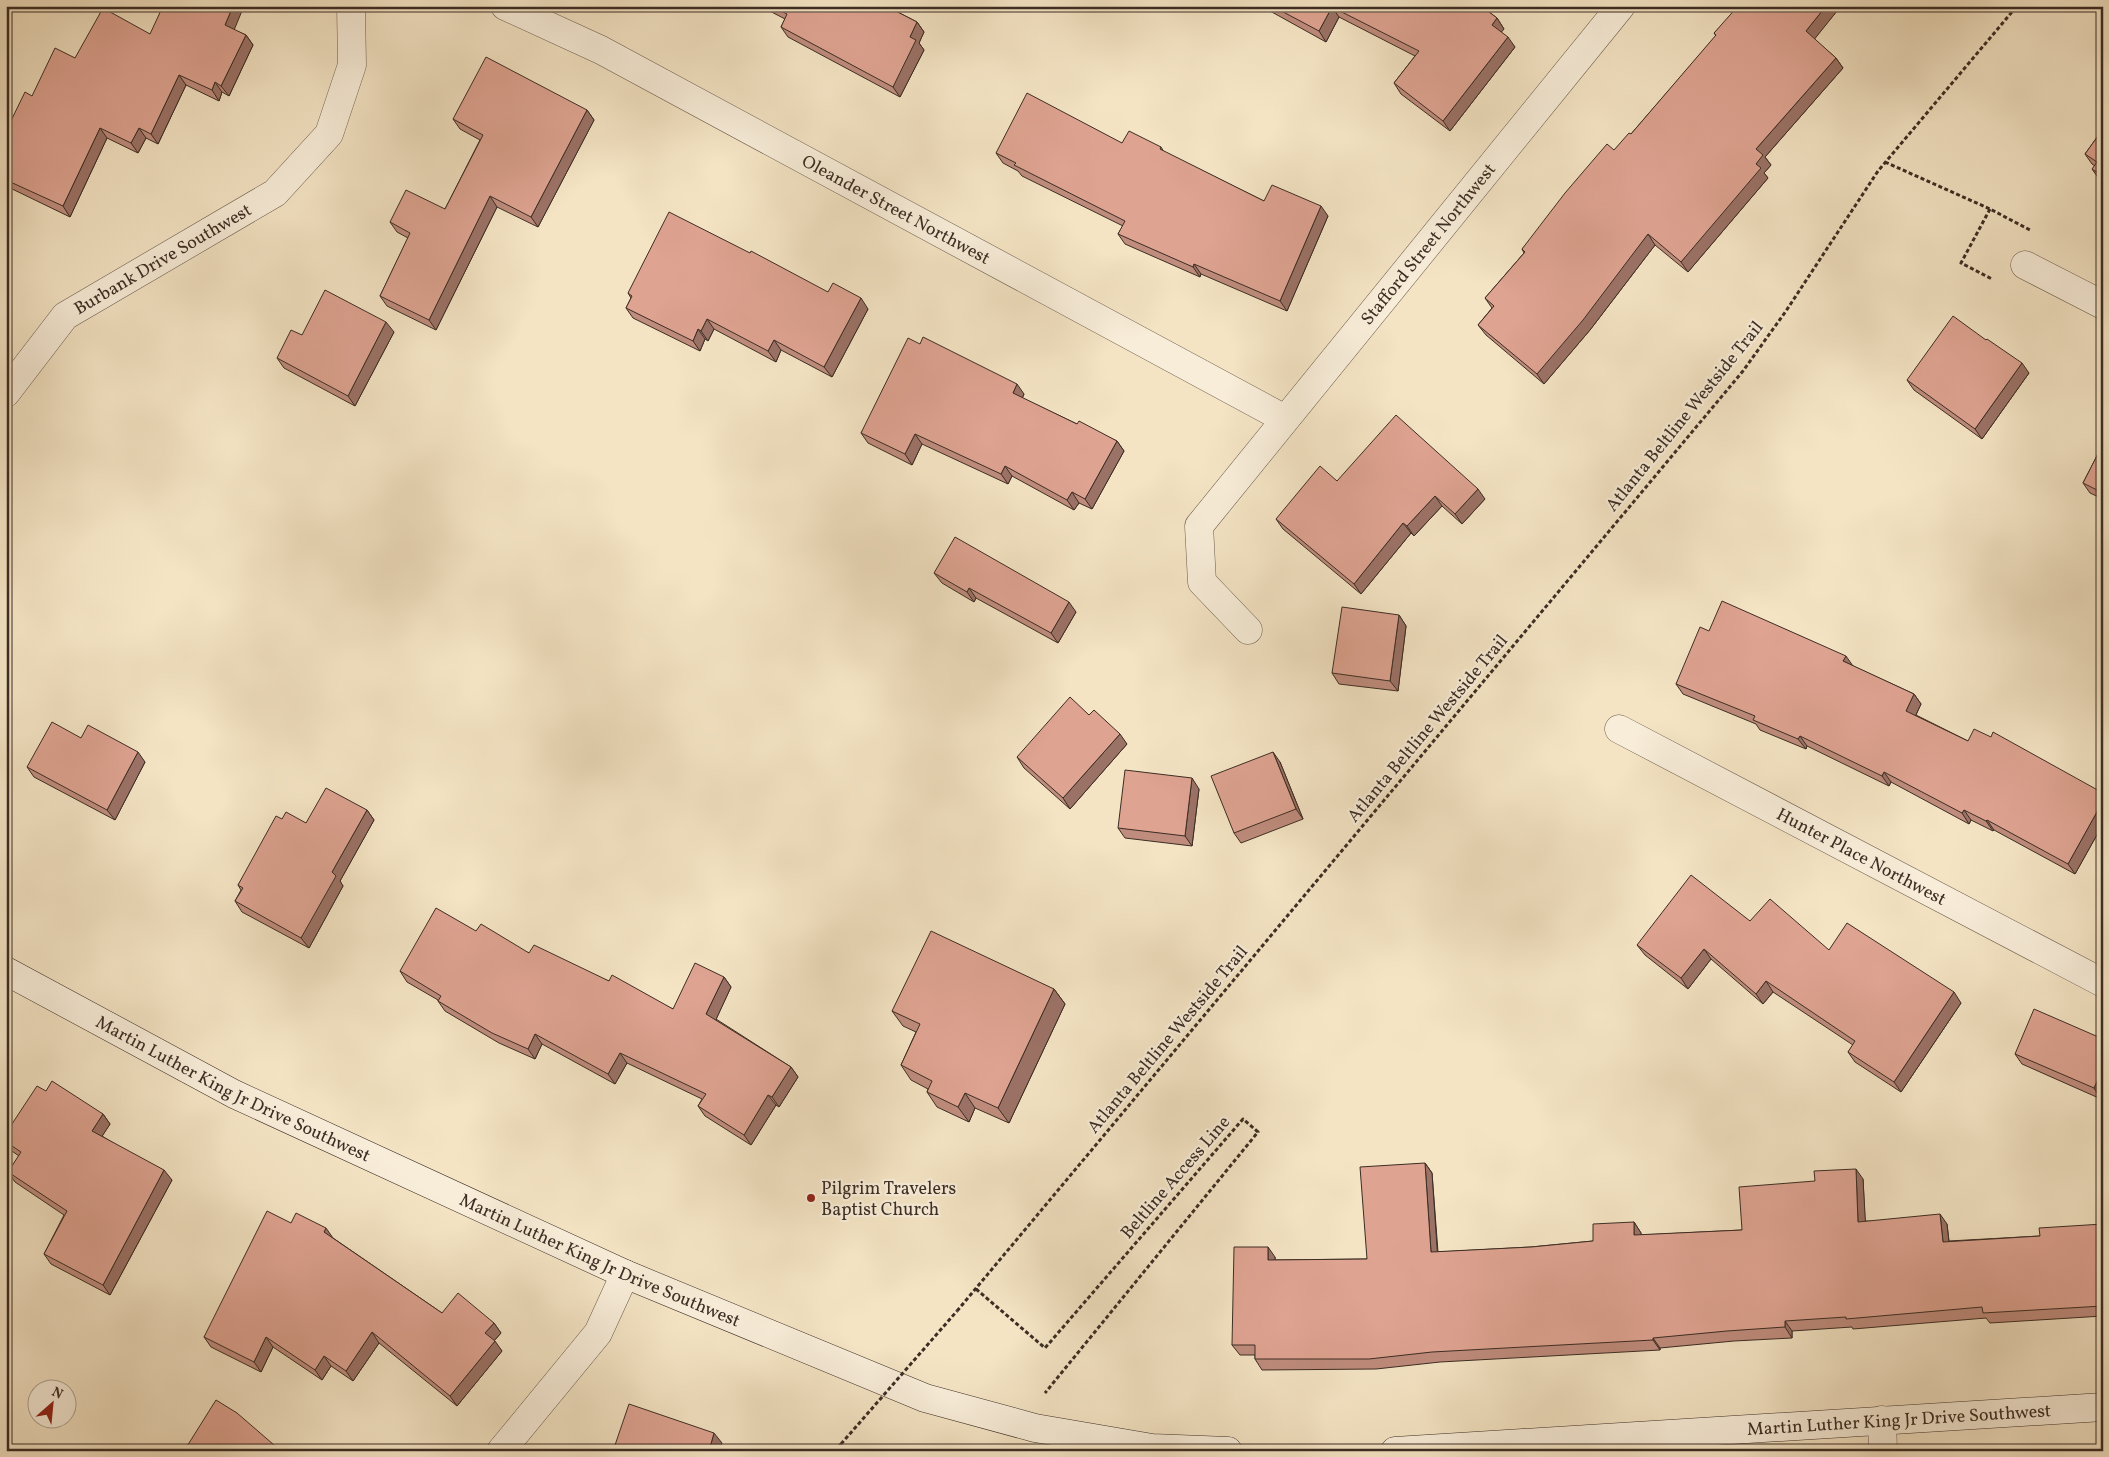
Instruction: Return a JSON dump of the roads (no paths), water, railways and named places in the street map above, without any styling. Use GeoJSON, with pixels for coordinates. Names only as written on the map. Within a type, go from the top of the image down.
{"type":"FeatureCollection","features":[{"type":"Feature","properties":{"kind":"street","name":"Burbank Drive Southwest"},"geometry":{"type":"LineString","coordinates":[[6,393],[66,316],[275,193],[329,134],[352,65],[351,6]]}},
{"type":"Feature","properties":{"kind":"street","name":"Oleander Street Northwest"},"geometry":{"type":"LineString","coordinates":[[505,6],[600,50],[1285,419]]}},
{"type":"Feature","properties":{"kind":"street","name":"Stafford Street Northwest"},"geometry":{"type":"LineString","coordinates":[[1248,630],[1202,582],[1199,526],[1621,6]]}},
{"type":"Feature","properties":{"kind":"street"},"geometry":{"type":"LineString","coordinates":[[2025,265],[2103,305]]}},
{"type":"Feature","properties":{"kind":"street","name":"Hunter Place Northwest"},"geometry":{"type":"LineString","coordinates":[[1619,729],[2103,983]]}},
{"type":"Feature","properties":{"kind":"street","name":"Martin Luther King Jr Drive Southwest"},"geometry":{"type":"LineString","coordinates":[[6,971],[234,1094],[625,1274],[925,1398],[1035,1428],[1152,1448],[1228,1451]]}},
{"type":"Feature","properties":{"kind":"street"},"geometry":{"type":"LineString","coordinates":[[501,1451],[598,1332],[625,1274]]}},
{"type":"Feature","properties":{"kind":"street","name":"Martin Luther King Jr Drive Southwest"},"geometry":{"type":"LineString","coordinates":[[1395,1451],[2103,1407]]}},
{"type":"Feature","properties":{"kind":"street"},"geometry":{"type":"LineString","coordinates":[[1882,1420],[1883,1451]]}},
{"type":"Feature","properties":{"kind":"place","name":"Pilgrim Travelers Baptist Church"},"geometry":{"type":"Point","coordinates":[811,1198]}}]}
